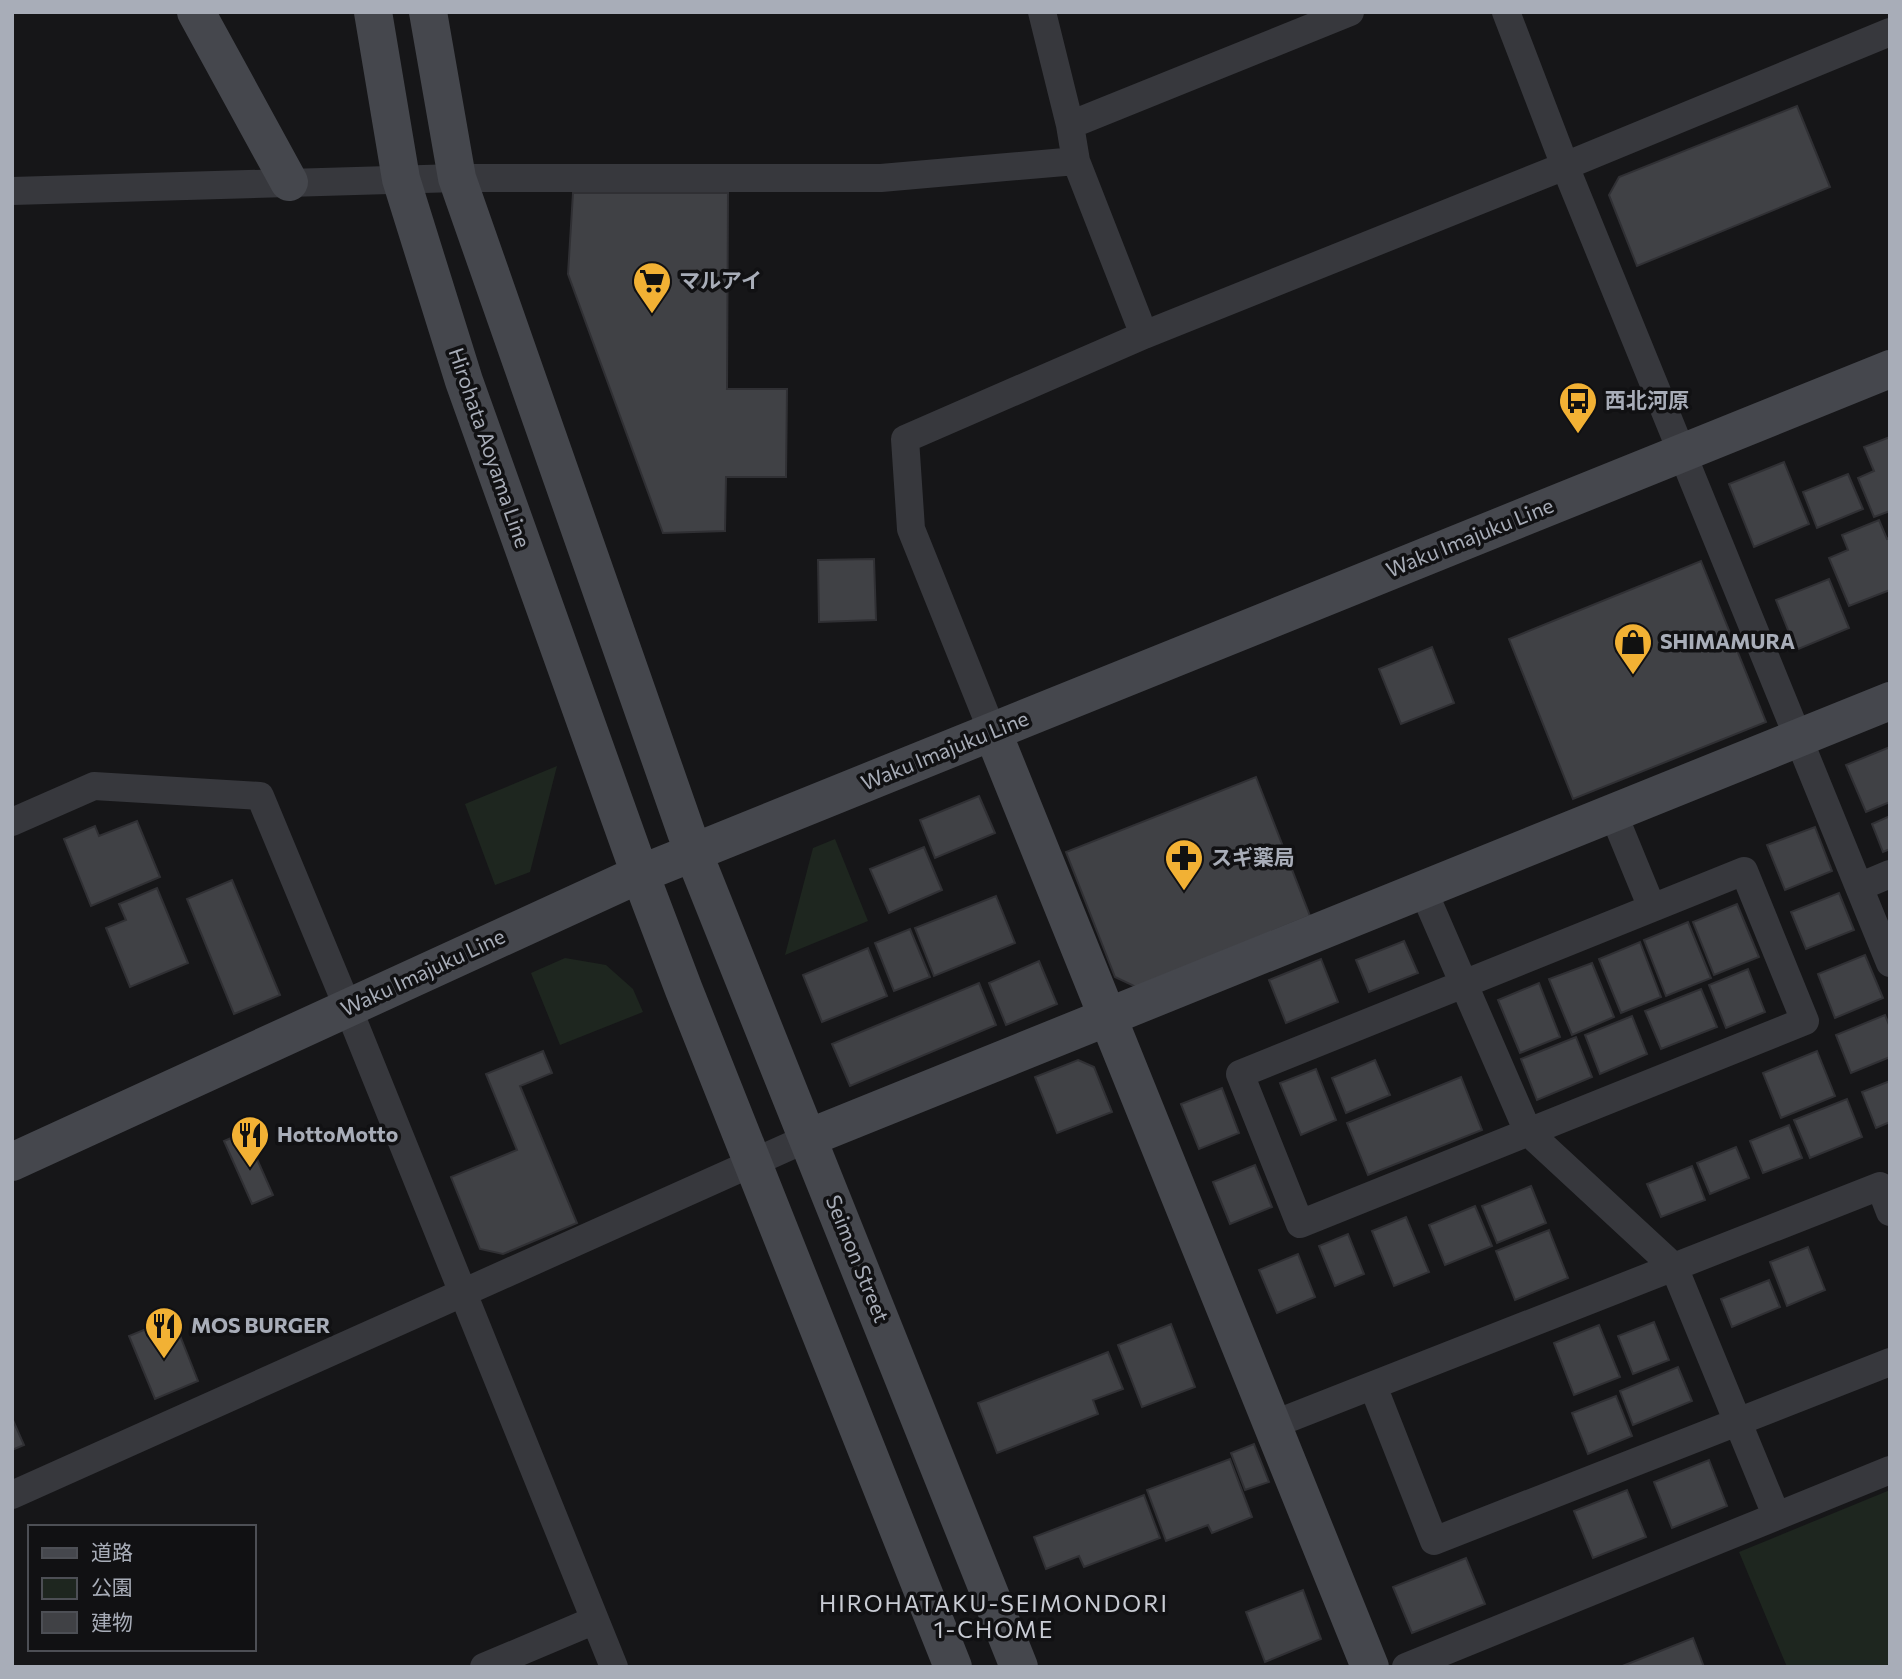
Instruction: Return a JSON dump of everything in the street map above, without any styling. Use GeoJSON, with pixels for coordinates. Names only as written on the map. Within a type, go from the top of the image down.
{"type":"FeatureCollection","features":[{"type":"Feature","properties":{"kind":"street"},"geometry":{"type":"LineString","coordinates":[[196,12],[289,181]]}},
{"type":"Feature","properties":{"kind":"street","name":"Hirohata Aoyama Line"},"geometry":{"type":"LineString","coordinates":[[373,12],[401,179],[464,381],[640,874]]}},
{"type":"Feature","properties":{"kind":"street"},"geometry":{"type":"LineString","coordinates":[[428,12],[457,178],[693,852]]}},
{"type":"Feature","properties":{"kind":"street"},"geometry":{"type":"LineString","coordinates":[[1042,12],[1070,125],[1076,161],[1144,335]]}},
{"type":"Feature","properties":{"kind":"street"},"geometry":{"type":"LineString","coordinates":[[1070,125],[1350,12]]}},
{"type":"Feature","properties":{"kind":"street"},"geometry":{"type":"LineString","coordinates":[[1506,12],[1565,166],[1890,963]]}},
{"type":"Feature","properties":{"kind":"street"},"geometry":{"type":"LineString","coordinates":[[1370,1667],[911,529],[905,439],[1144,335],[1890,32]]}},
{"type":"Feature","properties":{"kind":"street"},"geometry":{"type":"LineString","coordinates":[[12,191],[457,178],[881,178],[1076,161]]}},
{"type":"Feature","properties":{"kind":"street","name":"Waku Imajuku Line"},"geometry":{"type":"LineString","coordinates":[[12,1162],[640,874],[1890,369]]}},
{"type":"Feature","properties":{"kind":"street"},"geometry":{"type":"LineString","coordinates":[[12,1495],[808,1138],[1890,701]]}},
{"type":"Feature","properties":{"kind":"street"},"geometry":{"type":"LineString","coordinates":[[12,822],[94,786],[260,796],[614,1667]]}},
{"type":"Feature","properties":{"kind":"street"},"geometry":{"type":"LineString","coordinates":[[1614,813],[1652,908]]}},
{"type":"Feature","properties":{"kind":"street","name":"Seimon Street"},"geometry":{"type":"LineString","coordinates":[[693,852],[1019,1667]]}},
{"type":"Feature","properties":{"kind":"street"},"geometry":{"type":"LineString","coordinates":[[1744,871],[1805,1021],[1300,1224],[1240,1074],[1464,984],[1744,871]]}},
{"type":"Feature","properties":{"kind":"street"},"geometry":{"type":"LineString","coordinates":[[640,874],[953,1667]]}},
{"type":"Feature","properties":{"kind":"street"},"geometry":{"type":"LineString","coordinates":[[1859,887],[1890,874]]}},
{"type":"Feature","properties":{"kind":"street"},"geometry":{"type":"LineString","coordinates":[[1423,890],[1528,1132],[1674,1267],[1776,1516]]}},
{"type":"Feature","properties":{"kind":"street"},"geometry":{"type":"LineString","coordinates":[[1272,1425],[1880,1186],[1890,1212]]}},
{"type":"Feature","properties":{"kind":"street"},"geometry":{"type":"LineString","coordinates":[[1373,1386],[1434,1542],[1890,1362]]}},
{"type":"Feature","properties":{"kind":"street"},"geometry":{"type":"LineString","coordinates":[[1406,1667],[1890,1470]]}},
{"type":"Feature","properties":{"kind":"street"},"geometry":{"type":"LineString","coordinates":[[484,1667],[595,1620]]}},
{"type":"Feature","properties":{"kind":"green space"},"geometry":{"type":"Polygon","coordinates":[[[557,766],[530,872],[495,885],[465,804],[557,766]]]}},
{"type":"Feature","properties":{"kind":"green space"},"geometry":{"type":"Polygon","coordinates":[[[835,839],[868,921],[785,955],[813,848],[835,839]]]}},
{"type":"Feature","properties":{"kind":"green space"},"geometry":{"type":"Polygon","coordinates":[[[565,958],[606,965],[633,989],[643,1012],[560,1045],[531,973],[565,958]]]}},
{"type":"Feature","properties":{"kind":"green space"},"geometry":{"type":"Polygon","coordinates":[[[1890,1490],[1890,1667],[1787,1667],[1739,1552],[1890,1490]]]}},
{"type":"Feature","properties":{"kind":"building"},"geometry":{"type":"Polygon","coordinates":[[[1797,106],[1830,187],[1637,266],[1609,195],[1619,177],[1797,106]]]}},
{"type":"Feature","properties":{"kind":"building"},"geometry":{"type":"Polygon","coordinates":[[[573,193],[728,193],[727,389],[787,389],[786,477],[726,477],[725,531],[663,533],[568,274],[573,193]]]}},
{"type":"Feature","properties":{"kind":"building"},"geometry":{"type":"Polygon","coordinates":[[[1890,437],[1890,511],[1874,517],[1858,478],[1874,471],[1864,447],[1890,437]]]}},
{"type":"Feature","properties":{"kind":"building"},"geometry":{"type":"Polygon","coordinates":[[[1784,462],[1809,524],[1754,547],[1729,484],[1784,462]]]}},
{"type":"Feature","properties":{"kind":"building"},"geometry":{"type":"Polygon","coordinates":[[[1848,474],[1863,509],[1817,528],[1803,492],[1848,474]]]}},
{"type":"Feature","properties":{"kind":"building"},"geometry":{"type":"Polygon","coordinates":[[[1879,520],[1887,539],[1890,538],[1890,590],[1849,606],[1829,558],[1848,550],[1842,535],[1879,520]]]}},
{"type":"Feature","properties":{"kind":"building"},"geometry":{"type":"Polygon","coordinates":[[[874,559],[876,620],[819,622],[818,560],[874,559]]]}},
{"type":"Feature","properties":{"kind":"building"},"geometry":{"type":"Polygon","coordinates":[[[1701,561],[1766,722],[1573,799],[1509,639],[1701,561]]]}},
{"type":"Feature","properties":{"kind":"building"},"geometry":{"type":"Polygon","coordinates":[[[1829,579],[1849,628],[1796,650],[1776,600],[1829,579]]]}},
{"type":"Feature","properties":{"kind":"building"},"geometry":{"type":"Polygon","coordinates":[[[1432,647],[1454,703],[1401,724],[1379,669],[1432,647]]]}},
{"type":"Feature","properties":{"kind":"building"},"geometry":{"type":"Polygon","coordinates":[[[1890,747],[1890,802],[1866,812],[1846,765],[1890,747]]]}},
{"type":"Feature","properties":{"kind":"building"},"geometry":{"type":"Polygon","coordinates":[[[1256,777],[1310,916],[1136,987],[1115,977],[1066,852],[1256,777]]]}},
{"type":"Feature","properties":{"kind":"building"},"geometry":{"type":"Polygon","coordinates":[[[979,796],[995,833],[935,858],[920,820],[979,796]]]}},
{"type":"Feature","properties":{"kind":"building"},"geometry":{"type":"Polygon","coordinates":[[[1890,816],[1890,849],[1883,852],[1872,824],[1890,816]]]}},
{"type":"Feature","properties":{"kind":"building"},"geometry":{"type":"Polygon","coordinates":[[[137,821],[160,877],[91,906],[64,839],[95,826],[99,836],[137,821]]]}},
{"type":"Feature","properties":{"kind":"building"},"geometry":{"type":"Polygon","coordinates":[[[1815,827],[1832,871],[1785,890],[1767,845],[1815,827]]]}},
{"type":"Feature","properties":{"kind":"building"},"geometry":{"type":"Polygon","coordinates":[[[924,847],[942,890],[889,913],[870,869],[924,847]]]}},
{"type":"Feature","properties":{"kind":"building"},"geometry":{"type":"Polygon","coordinates":[[[232,880],[280,995],[234,1014],[187,899],[232,880]]]}},
{"type":"Feature","properties":{"kind":"building"},"geometry":{"type":"Polygon","coordinates":[[[157,888],[188,963],[130,987],[106,928],[126,920],[119,904],[157,888]]]}},
{"type":"Feature","properties":{"kind":"building"},"geometry":{"type":"Polygon","coordinates":[[[1839,893],[1854,930],[1806,949],[1791,912],[1839,893]]]}},
{"type":"Feature","properties":{"kind":"building"},"geometry":{"type":"Polygon","coordinates":[[[996,896],[1015,943],[934,976],[915,928],[996,896]]]}},
{"type":"Feature","properties":{"kind":"building"},"geometry":{"type":"Polygon","coordinates":[[[1737,904],[1759,957],[1714,975],[1693,922],[1737,904]]]}},
{"type":"Feature","properties":{"kind":"building"},"geometry":{"type":"Polygon","coordinates":[[[1688,922],[1711,978],[1666,996],[1644,940],[1688,922]]]}},
{"type":"Feature","properties":{"kind":"building"},"geometry":{"type":"Polygon","coordinates":[[[910,929],[930,977],[894,991],[875,943],[910,929]]]}},
{"type":"Feature","properties":{"kind":"building"},"geometry":{"type":"Polygon","coordinates":[[[1404,941],[1418,973],[1369,992],[1356,960],[1404,941]]]}},
{"type":"Feature","properties":{"kind":"building"},"geometry":{"type":"Polygon","coordinates":[[[1640,942],[1661,997],[1621,1013],[1599,959],[1640,942]]]}},
{"type":"Feature","properties":{"kind":"building"},"geometry":{"type":"Polygon","coordinates":[[[868,948],[887,996],[822,1022],[803,975],[868,948]]]}},
{"type":"Feature","properties":{"kind":"building"},"geometry":{"type":"Polygon","coordinates":[[[1865,955],[1883,998],[1835,1018],[1818,974],[1865,955]]]}},
{"type":"Feature","properties":{"kind":"building"},"geometry":{"type":"Polygon","coordinates":[[[1321,959],[1338,1002],[1286,1023],[1269,980],[1321,959]]]}},
{"type":"Feature","properties":{"kind":"building"},"geometry":{"type":"Polygon","coordinates":[[[1039,961],[1057,1004],[1006,1025],[989,983],[1039,961]]]}},
{"type":"Feature","properties":{"kind":"building"},"geometry":{"type":"Polygon","coordinates":[[[1592,963],[1614,1017],[1572,1035],[1549,979],[1592,963]]]}},
{"type":"Feature","properties":{"kind":"building"},"geometry":{"type":"Polygon","coordinates":[[[1748,969],[1765,1012],[1726,1028],[1709,985],[1748,969]]]}},
{"type":"Feature","properties":{"kind":"building"},"geometry":{"type":"Polygon","coordinates":[[[979,983],[996,1025],[850,1086],[832,1044],[979,983]]]}},
{"type":"Feature","properties":{"kind":"building"},"geometry":{"type":"Polygon","coordinates":[[[1539,983],[1560,1037],[1520,1053],[1498,1000],[1539,983]]]}},
{"type":"Feature","properties":{"kind":"building"},"geometry":{"type":"Polygon","coordinates":[[[1701,989],[1717,1027],[1661,1049],[1645,1011],[1701,989]]]}},
{"type":"Feature","properties":{"kind":"building"},"geometry":{"type":"Polygon","coordinates":[[[1885,1015],[1890,1027],[1890,1057],[1851,1073],[1836,1035],[1885,1015]]]}},
{"type":"Feature","properties":{"kind":"building"},"geometry":{"type":"Polygon","coordinates":[[[1632,1016],[1647,1054],[1600,1074],[1585,1035],[1632,1016]]]}},
{"type":"Feature","properties":{"kind":"building"},"geometry":{"type":"Polygon","coordinates":[[[1576,1037],[1592,1077],[1537,1100],[1521,1059],[1576,1037]]]}},
{"type":"Feature","properties":{"kind":"building"},"geometry":{"type":"Polygon","coordinates":[[[543,1051],[552,1073],[520,1086],[577,1223],[503,1254],[480,1249],[451,1177],[517,1150],[486,1074],[543,1051]]]}},
{"type":"Feature","properties":{"kind":"building"},"geometry":{"type":"Polygon","coordinates":[[[1817,1051],[1835,1096],[1781,1118],[1763,1073],[1817,1051]]]}},
{"type":"Feature","properties":{"kind":"building"},"geometry":{"type":"Polygon","coordinates":[[[1078,1060],[1094,1067],[1112,1112],[1057,1133],[1035,1077],[1078,1060]]]}},
{"type":"Feature","properties":{"kind":"building"},"geometry":{"type":"Polygon","coordinates":[[[1375,1060],[1390,1095],[1346,1113],[1332,1078],[1375,1060]]]}},
{"type":"Feature","properties":{"kind":"building"},"geometry":{"type":"Polygon","coordinates":[[[1316,1069],[1336,1120],[1301,1135],[1280,1083],[1316,1069]]]}},
{"type":"Feature","properties":{"kind":"building"},"geometry":{"type":"Polygon","coordinates":[[[1461,1077],[1482,1130],[1368,1175],[1347,1123],[1461,1077]]]}},
{"type":"Feature","properties":{"kind":"building"},"geometry":{"type":"Polygon","coordinates":[[[1890,1081],[1890,1122],[1876,1128],[1862,1092],[1890,1081]]]}},
{"type":"Feature","properties":{"kind":"building"},"geometry":{"type":"Polygon","coordinates":[[[1222,1088],[1239,1133],[1199,1149],[1181,1104],[1222,1088]]]}},
{"type":"Feature","properties":{"kind":"building"},"geometry":{"type":"Polygon","coordinates":[[[1847,1099],[1862,1137],[1810,1158],[1794,1120],[1847,1099]]]}},
{"type":"Feature","properties":{"kind":"building"},"geometry":{"type":"Polygon","coordinates":[[[1789,1125],[1802,1158],[1763,1173],[1750,1141],[1789,1125]]]}},
{"type":"Feature","properties":{"kind":"building"},"geometry":{"type":"Polygon","coordinates":[[[245,1132],[273,1195],[252,1204],[224,1141],[245,1132]]]}},
{"type":"Feature","properties":{"kind":"building"},"geometry":{"type":"Polygon","coordinates":[[[1736,1147],[1749,1178],[1710,1194],[1697,1163],[1736,1147]]]}},
{"type":"Feature","properties":{"kind":"building"},"geometry":{"type":"Polygon","coordinates":[[[1255,1165],[1272,1207],[1230,1224],[1213,1182],[1255,1165]]]}},
{"type":"Feature","properties":{"kind":"building"},"geometry":{"type":"Polygon","coordinates":[[[1692,1166],[1705,1200],[1661,1217],[1647,1184],[1692,1166]]]}},
{"type":"Feature","properties":{"kind":"building"},"geometry":{"type":"Polygon","coordinates":[[[1531,1186],[1546,1223],[1497,1243],[1482,1206],[1531,1186]]]}},
{"type":"Feature","properties":{"kind":"building"},"geometry":{"type":"Polygon","coordinates":[[[1475,1206],[1492,1246],[1445,1265],[1429,1225],[1475,1206]]]}},
{"type":"Feature","properties":{"kind":"building"},"geometry":{"type":"Polygon","coordinates":[[[1406,1217],[1429,1272],[1394,1286],[1372,1231],[1406,1217]]]}},
{"type":"Feature","properties":{"kind":"building"},"geometry":{"type":"Polygon","coordinates":[[[1549,1230],[1568,1278],[1515,1300],[1496,1251],[1549,1230]]]}},
{"type":"Feature","properties":{"kind":"building"},"geometry":{"type":"Polygon","coordinates":[[[1348,1234],[1364,1274],[1335,1286],[1319,1246],[1348,1234]]]}},
{"type":"Feature","properties":{"kind":"building"},"geometry":{"type":"Polygon","coordinates":[[[1808,1247],[1825,1290],[1787,1306],[1770,1262],[1808,1247]]]}},
{"type":"Feature","properties":{"kind":"building"},"geometry":{"type":"Polygon","coordinates":[[[1298,1254],[1315,1297],[1277,1313],[1259,1270],[1298,1254]]]}},
{"type":"Feature","properties":{"kind":"building"},"geometry":{"type":"Polygon","coordinates":[[[1769,1280],[1780,1307],[1732,1327],[1721,1299],[1769,1280]]]}},
{"type":"Feature","properties":{"kind":"building"},"geometry":{"type":"Polygon","coordinates":[[[173,1318],[198,1381],[155,1399],[129,1336],[173,1318]]]}},
{"type":"Feature","properties":{"kind":"building"},"geometry":{"type":"Polygon","coordinates":[[[1654,1322],[1669,1360],[1633,1374],[1618,1336],[1654,1322]]]}},
{"type":"Feature","properties":{"kind":"building"},"geometry":{"type":"Polygon","coordinates":[[[1171,1324],[1195,1387],[1142,1407],[1118,1345],[1171,1324]]]}},
{"type":"Feature","properties":{"kind":"building"},"geometry":{"type":"Polygon","coordinates":[[[1599,1325],[1620,1377],[1574,1395],[1554,1343],[1599,1325]]]}},
{"type":"Feature","properties":{"kind":"building"},"geometry":{"type":"Polygon","coordinates":[[[1108,1352],[1123,1389],[1093,1400],[1098,1414],[997,1453],[978,1403],[1108,1352]]]}},
{"type":"Feature","properties":{"kind":"building"},"geometry":{"type":"Polygon","coordinates":[[[1678,1367],[1692,1401],[1633,1425],[1620,1391],[1678,1367]]]}},
{"type":"Feature","properties":{"kind":"building"},"geometry":{"type":"Polygon","coordinates":[[[1616,1396],[1632,1436],[1588,1454],[1572,1413],[1616,1396]]]}},
{"type":"Feature","properties":{"kind":"building"},"geometry":{"type":"Polygon","coordinates":[[[12,1418],[24,1445],[12,1450],[12,1418]]]}},
{"type":"Feature","properties":{"kind":"building"},"geometry":{"type":"Polygon","coordinates":[[[1254,1444],[1269,1482],[1245,1490],[1231,1453],[1254,1444]]]}},
{"type":"Feature","properties":{"kind":"building"},"geometry":{"type":"Polygon","coordinates":[[[1230,1459],[1252,1517],[1212,1533],[1208,1525],[1166,1541],[1147,1490],[1230,1459]]]}},
{"type":"Feature","properties":{"kind":"building"},"geometry":{"type":"Polygon","coordinates":[[[1709,1460],[1727,1506],[1672,1528],[1654,1482],[1709,1460]]]}},
{"type":"Feature","properties":{"kind":"building"},"geometry":{"type":"Polygon","coordinates":[[[1627,1490],[1646,1537],[1593,1558],[1574,1511],[1627,1490]]]}},
{"type":"Feature","properties":{"kind":"building"},"geometry":{"type":"Polygon","coordinates":[[[1144,1495],[1160,1538],[1084,1567],[1079,1556],[1046,1569],[1034,1537],[1144,1495]]]}},
{"type":"Feature","properties":{"kind":"building"},"geometry":{"type":"Polygon","coordinates":[[[1466,1558],[1485,1604],[1412,1633],[1393,1587],[1466,1558]]]}},
{"type":"Feature","properties":{"kind":"building"},"geometry":{"type":"Polygon","coordinates":[[[1303,1590],[1321,1639],[1265,1662],[1246,1612],[1303,1590]]]}},
{"type":"Feature","properties":{"kind":"building"},"geometry":{"type":"Polygon","coordinates":[[[1693,1638],[1704,1667],[1620,1667],[1693,1638]]]}},
{"type":"Feature","properties":{"kind":"place","name":"マルアイ"},"geometry":{"type":"Point","coordinates":[652,315]}},
{"type":"Feature","properties":{"kind":"place","name":"西北河原"},"geometry":{"type":"Point","coordinates":[1578,435]}},
{"type":"Feature","properties":{"kind":"place","name":"SHIMAMURA"},"geometry":{"type":"Point","coordinates":[1633,676]}},
{"type":"Feature","properties":{"kind":"place","name":"スギ薬局"},"geometry":{"type":"Point","coordinates":[1184,892]}},
{"type":"Feature","properties":{"kind":"place","name":"HottoMotto"},"geometry":{"type":"Point","coordinates":[250,1169]}},
{"type":"Feature","properties":{"kind":"place","name":"MOS BURGER"},"geometry":{"type":"Point","coordinates":[164,1360]}},
{"type":"Feature","properties":{"kind":"district","name":"HIROHATAKU-SEIMONDORI 1-CHOME"},"geometry":{"type":"Point","coordinates":[994,1617]}}]}
